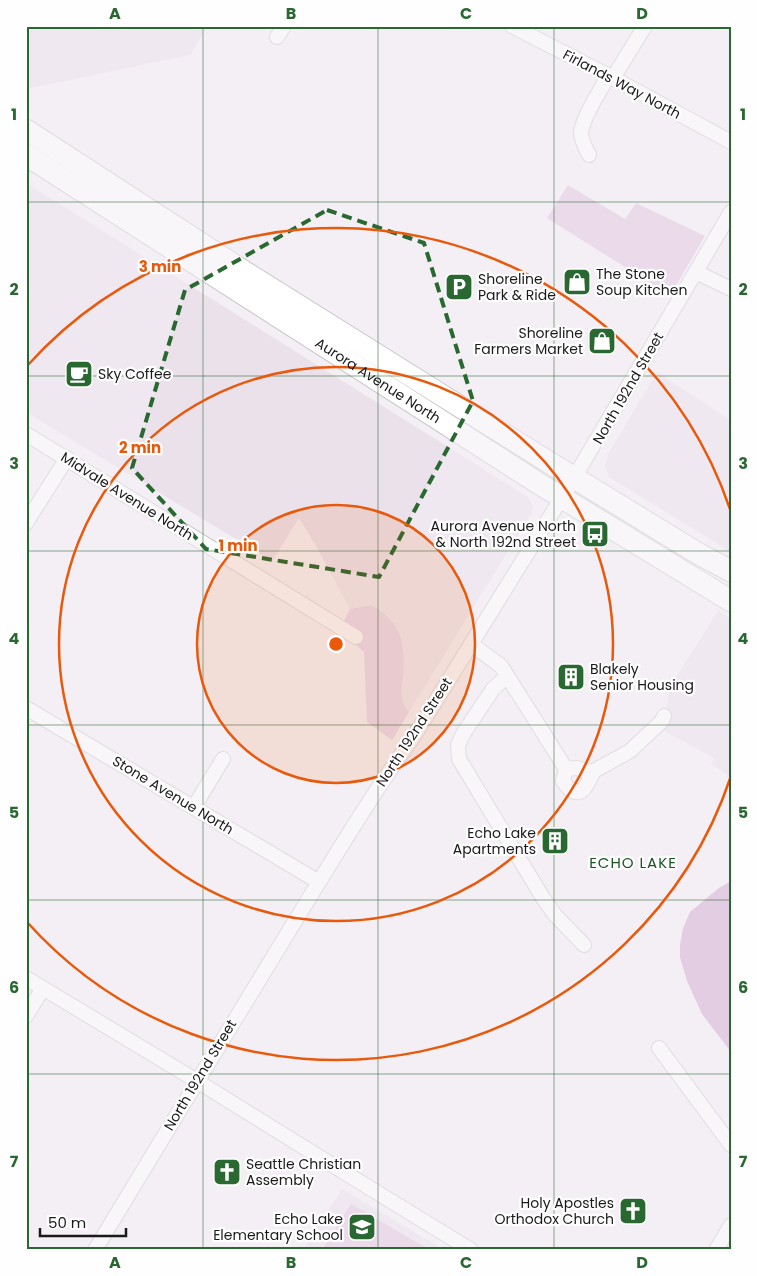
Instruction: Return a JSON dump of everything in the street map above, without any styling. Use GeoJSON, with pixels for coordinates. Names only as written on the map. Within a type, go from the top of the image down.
{"type":"FeatureCollection","features":[{"type":"Feature","properties":{"kind":"highway","name":"Aurora Avenue North"},"geometry":{"type":"LineString","coordinates":[[26,130],[248,274],[574,478],[699,554],[731,570]]}},
{"type":"Feature","properties":{"kind":"highway","name":"Aurora Avenue North"},"geometry":{"type":"LineString","coordinates":[[26,155],[562,498],[731,601]]}},
{"type":"Feature","properties":{"kind":"street","name":"Firlands Way North"},"geometry":{"type":"LineString","coordinates":[[512,26],[731,142]]}},
{"type":"Feature","properties":{"kind":"street"},"geometry":{"type":"LineString","coordinates":[[589,155],[581,133],[590,108],[645,26]]}},
{"type":"Feature","properties":{"kind":"street","name":"North 192nd Street"},"geometry":{"type":"LineString","coordinates":[[95,1250],[319,882],[388,771],[414,736],[562,498],[731,212]]}},
{"type":"Feature","properties":{"kind":"street"},"geometry":{"type":"LineString","coordinates":[[696,272],[731,289]]}},
{"type":"Feature","properties":{"kind":"street","name":"Midvale Avenue North"},"geometry":{"type":"LineString","coordinates":[[26,434],[356,637]]}},
{"type":"Feature","properties":{"kind":"street"},"geometry":{"type":"LineString","coordinates":[[26,523],[67,458]]}},
{"type":"Feature","properties":{"kind":"street"},"geometry":{"type":"LineString","coordinates":[[471,644],[501,666],[566,768],[563,781],[567,788],[575,793],[586,788],[594,771],[630,751],[662,721],[664,716]]}},
{"type":"Feature","properties":{"kind":"street"},"geometry":{"type":"LineString","coordinates":[[507,676],[494,689],[463,734],[458,746],[459,759],[555,916],[584,945]]}},
{"type":"Feature","properties":{"kind":"street","name":"Stone Avenue North"},"geometry":{"type":"LineString","coordinates":[[26,708],[194,806],[319,882]]}},
{"type":"Feature","properties":{"kind":"street"},"geometry":{"type":"LineString","coordinates":[[194,806],[223,759]]}},
{"type":"Feature","properties":{"kind":"street"},"geometry":{"type":"LineString","coordinates":[[566,768],[594,771]]}},
{"type":"Feature","properties":{"kind":"street"},"geometry":{"type":"LineString","coordinates":[[26,978],[471,1250]]}},
{"type":"Feature","properties":{"kind":"street"},"geometry":{"type":"LineString","coordinates":[[26,1016],[43,988]]}},
{"type":"Feature","properties":{"kind":"street"},"geometry":{"type":"LineString","coordinates":[[659,1048],[731,1145]]}},
{"type":"Feature","properties":{"kind":"street"},"geometry":{"type":"LineString","coordinates":[[716,1250],[731,1225]]}},
{"type":"Feature","properties":{"kind":"highlighted area"},"geometry":{"type":"Polygon","coordinates":[[[327,210],[424,243],[473,401],[379,577],[206,549],[132,468],[185,290],[327,210]]]}},
{"type":"Feature","properties":{"kind":"shaded area"},"geometry":{"type":"Polygon","coordinates":[[[26,26],[208,26],[190,55],[26,89],[26,26]]]}},
{"type":"Feature","properties":{"kind":"shaded area"},"geometry":{"type":"Polygon","coordinates":[[[26,183],[528,497],[533,506],[531,514],[409,712],[403,705],[401,695],[404,659],[403,642],[371,605],[350,609],[299,518],[272,561],[26,412],[26,183]]]}},
{"type":"Feature","properties":{"kind":"shaded area"},"geometry":{"type":"Polygon","coordinates":[[[568,185],[625,219],[636,203],[705,236],[677,284],[668,288],[655,286],[547,218],[568,185]]]}},
{"type":"Feature","properties":{"kind":"shaded area"},"geometry":{"type":"Polygon","coordinates":[[[657,372],[731,421],[731,552],[609,477],[605,466],[608,454],[657,372]]]}},
{"type":"Feature","properties":{"kind":"shaded area"},"geometry":{"type":"Polygon","coordinates":[[[371,605],[390,619],[396,627],[403,645],[402,696],[409,712],[392,740],[367,722],[364,652],[352,641],[343,623],[350,609],[371,605]]]}},
{"type":"Feature","properties":{"kind":"shaded area"},"geometry":{"type":"Polygon","coordinates":[[[718,611],[731,619],[731,777],[711,764],[714,758],[663,730],[670,687],[718,611]]]}},
{"type":"Feature","properties":{"kind":"shaded area","name":"ECHO LAKE"},"geometry":{"type":"Polygon","coordinates":[[[731,881],[731,1052],[702,1014],[687,981],[680,957],[680,945],[683,928],[690,912],[719,888],[731,881]]]}},
{"type":"Feature","properties":{"kind":"shaded area","name":"Echo Lake Elementary School"},"geometry":{"type":"Polygon","coordinates":[[[342,1189],[444,1250],[303,1250],[342,1189]]]}},
{"type":"Feature","properties":{"kind":"shaded area"},"geometry":{"type":"Polygon","coordinates":[[[351,1204],[430,1250],[322,1250],[351,1204]]]}},
{"type":"Feature","properties":{"kind":"place","name":"The Stone Soup Kitchen"},"geometry":{"type":"Point","coordinates":[577,282]}},
{"type":"Feature","properties":{"kind":"place","name":"Shoreline Park & Ride"},"geometry":{"type":"Point","coordinates":[459,287]}},
{"type":"Feature","properties":{"kind":"place","name":"Shoreline Farmers Market"},"geometry":{"type":"Point","coordinates":[602,341]}},
{"type":"Feature","properties":{"kind":"place","name":"Sky Coffee"},"geometry":{"type":"Point","coordinates":[79,374]}},
{"type":"Feature","properties":{"kind":"place","name":"Aurora Avenue North & North 192nd Street"},"geometry":{"type":"Point","coordinates":[595,534]}},
{"type":"Feature","properties":{"kind":"place","name":"Blakely Senior Housing"},"geometry":{"type":"Point","coordinates":[571,677]}},
{"type":"Feature","properties":{"kind":"place","name":"Echo Lake Apartments"},"geometry":{"type":"Point","coordinates":[555,841]}},
{"type":"Feature","properties":{"kind":"place","name":"Seattle Christian Assembly"},"geometry":{"type":"Point","coordinates":[227,1172]}},
{"type":"Feature","properties":{"kind":"place","name":"Holy Apostles Orthodox Church"},"geometry":{"type":"Point","coordinates":[633,1211]}},
{"type":"Feature","properties":{"kind":"place","name":"Echo Lake Elementary School"},"geometry":{"type":"Point","coordinates":[362,1227]}},
{"type":"Feature","properties":{"kind":"district","name":"ECHO LAKE"},"geometry":{"type":"Point","coordinates":[633,862]}}]}
